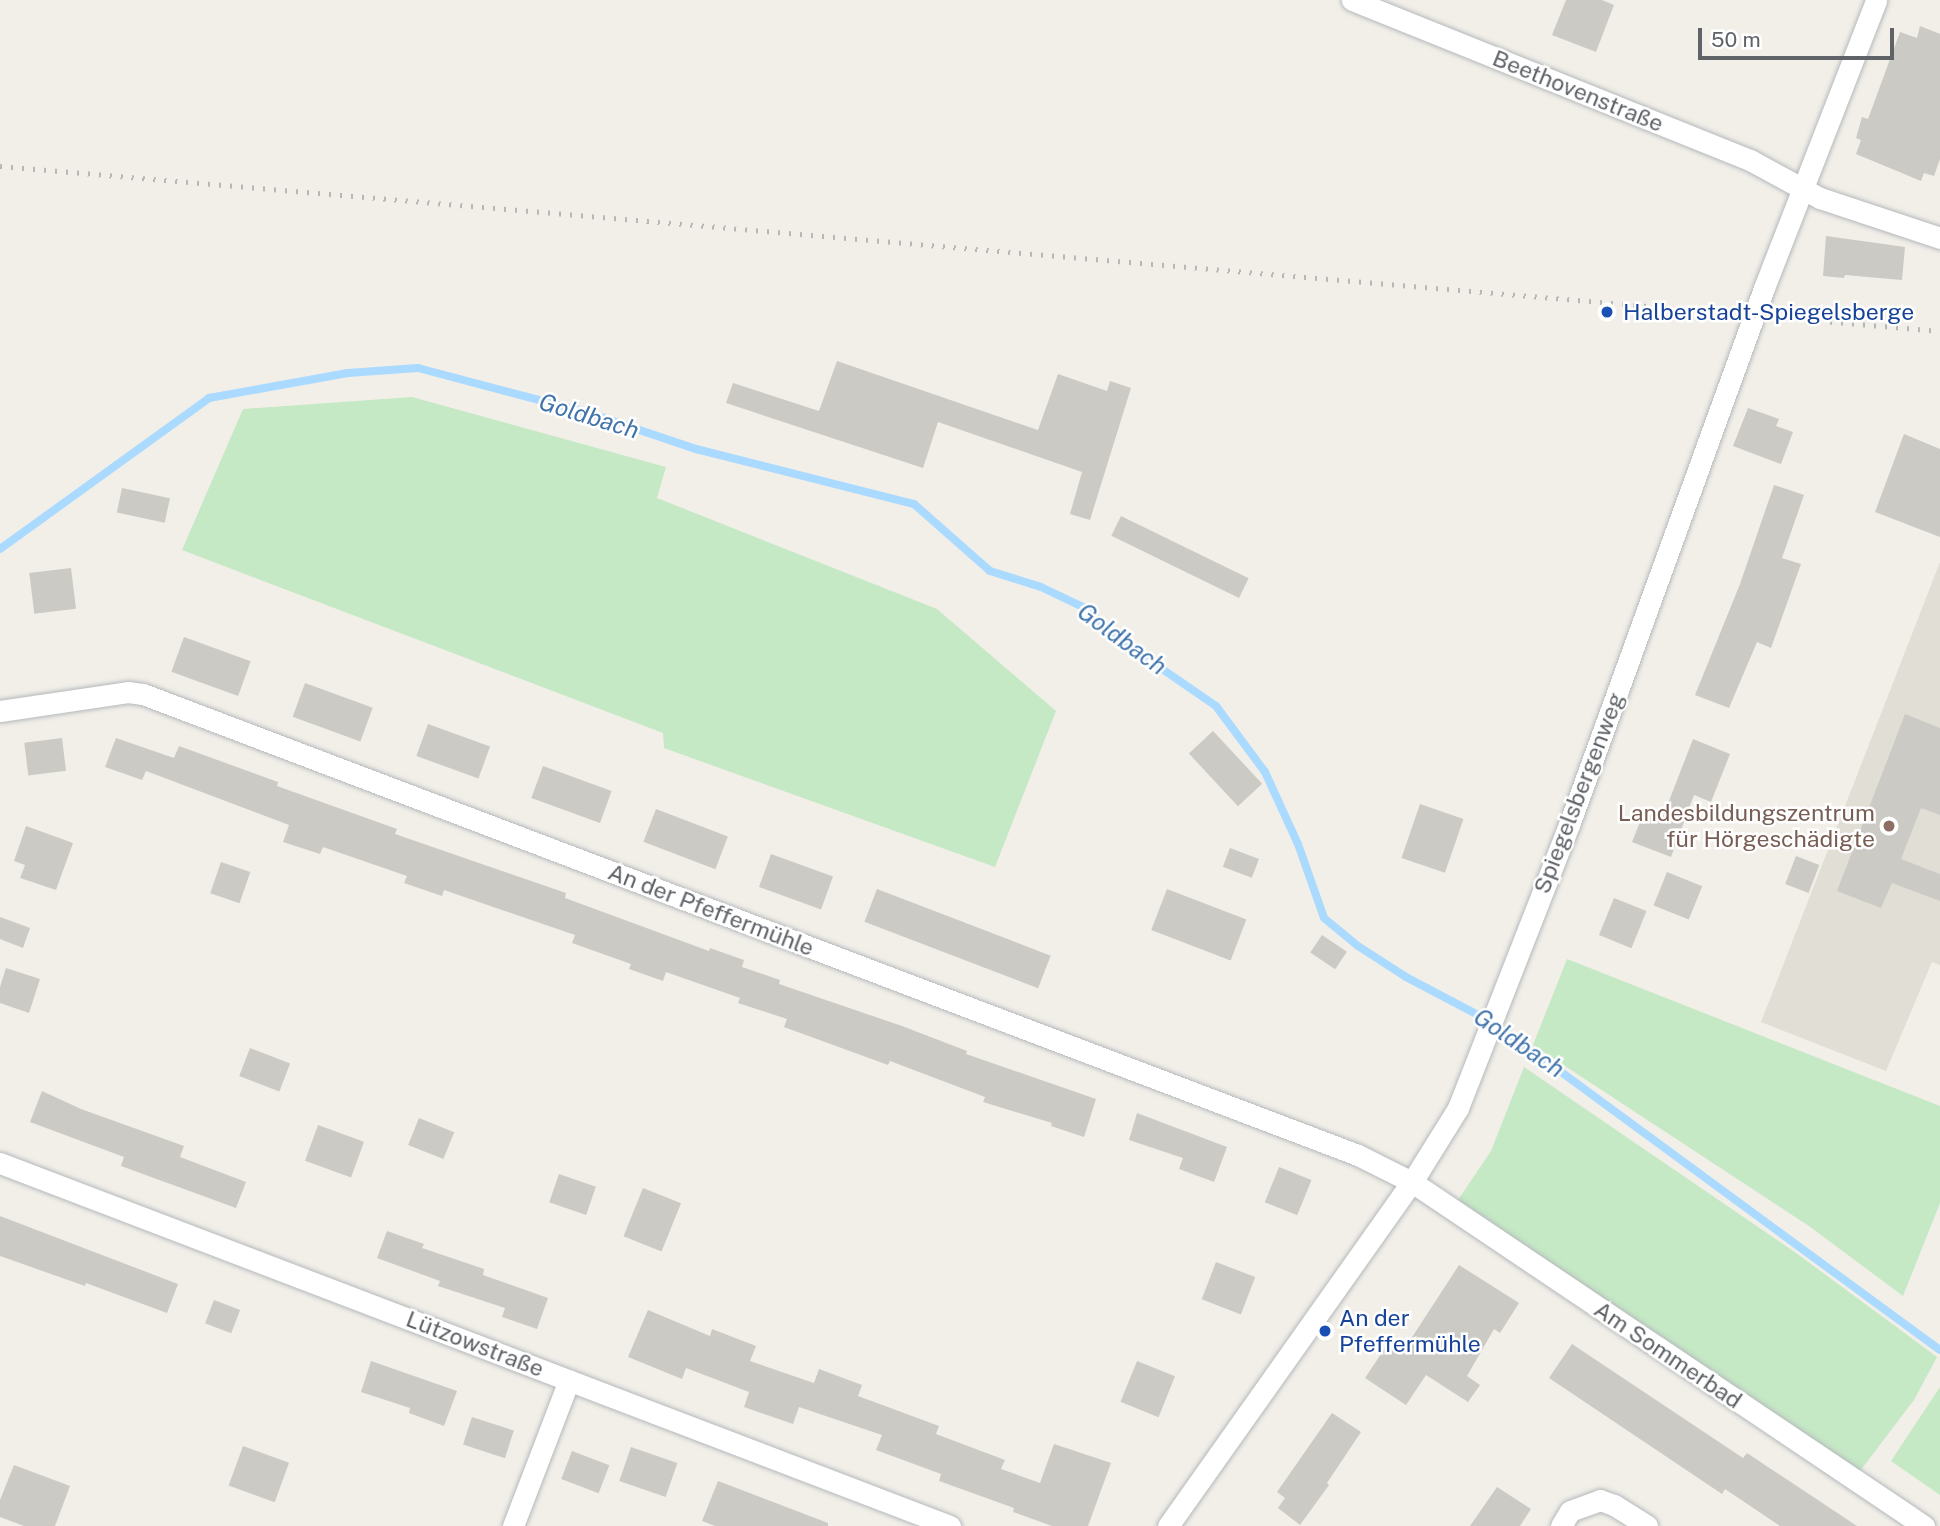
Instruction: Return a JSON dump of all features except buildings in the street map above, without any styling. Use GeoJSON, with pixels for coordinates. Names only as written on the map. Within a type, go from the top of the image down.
{"type":"FeatureCollection","features":[{"type":"Feature","properties":{"kind":"street","name":"Beethovenstraße"},"geometry":{"type":"LineString","coordinates":[[1352,0],[1750,160],[1838,204],[1940,238]]}},
{"type":"Feature","properties":{"kind":"street","name":"Spiegelsbergenweg"},"geometry":{"type":"LineString","coordinates":[[1168,1526],[1412,1182],[1458,1108],[1569,825],[1764,288],[1876,0]]}},
{"type":"Feature","properties":{"kind":"street","name":"An der Pfeffermühle"},"geometry":{"type":"LineString","coordinates":[[0,711],[128,692],[143,694],[1345,1150],[1394,1170],[1412,1182]]}},
{"type":"Feature","properties":{"kind":"street","name":"Lützowstraße"},"geometry":{"type":"LineString","coordinates":[[0,1163],[950,1526]]}},
{"type":"Feature","properties":{"kind":"street","name":"Am Sommerbad"},"geometry":{"type":"LineString","coordinates":[[1412,1182],[1924,1526]]}},
{"type":"Feature","properties":{"kind":"street"},"geometry":{"type":"LineString","coordinates":[[513,1526],[569,1380]]}},
{"type":"Feature","properties":{"kind":"street"},"geometry":{"type":"LineString","coordinates":[[1561,1526],[1570,1511],[1601,1500],[1647,1526]]}},
{"type":"Feature","properties":{"kind":"shaded area","name":"Landesbildungszentrum für Hörgeschädigte"},"geometry":{"type":"Polygon","coordinates":[[[1940,562],[1940,965],[1932,962],[1886,1071],[1761,1022],[1940,562]]]}},
{"type":"Feature","properties":{"kind":"green space"},"geometry":{"type":"Polygon","coordinates":[[[412,397],[666,467],[657,498],[937,609],[1056,711],[995,867],[664,748],[663,733],[182,550],[243,409],[412,397]]]}},
{"type":"Feature","properties":{"kind":"green space"},"geometry":{"type":"Polygon","coordinates":[[[1567,959],[1940,1106],[1940,1203],[1903,1296],[1809,1226],[1533,1045],[1567,959]]]}},
{"type":"Feature","properties":{"kind":"green space"},"geometry":{"type":"Polygon","coordinates":[[[1524,1067],[1796,1253],[1937,1357],[1914,1400],[1860,1471],[1458,1200],[1491,1151],[1524,1067]]]}},
{"type":"Feature","properties":{"kind":"green space"},"geometry":{"type":"Polygon","coordinates":[[[1940,1387],[1940,1495],[1891,1461],[1940,1387]]]}},
{"type":"Feature","properties":{"kind":"waterway","name":"Goldbach"},"geometry":{"type":"LineString","coordinates":[[0,549],[209,398],[348,373],[418,368],[592,414],[696,449],[914,504],[990,571],[1041,587],[1085,608],[1120,640],[1216,706],[1265,772],[1298,844],[1324,918],[1358,946],[1406,977],[1497,1025],[1940,1350]]}},
{"type":"Feature","properties":{"kind":"railway"},"geometry":{"type":"LineString","coordinates":[[0,166],[1940,331]]}},
{"type":"Feature","properties":{"kind":"place","name":"Halberstadt-Spiegelsberge"},"geometry":{"type":"Point","coordinates":[1607,312]}},
{"type":"Feature","properties":{"kind":"place","name":"Landesbildungszentrum für Hörgeschädigte"},"geometry":{"type":"Point","coordinates":[1889,826]}},
{"type":"Feature","properties":{"kind":"place","name":"An der Pfeffermühle"},"geometry":{"type":"Point","coordinates":[1325,1331]}}]}
